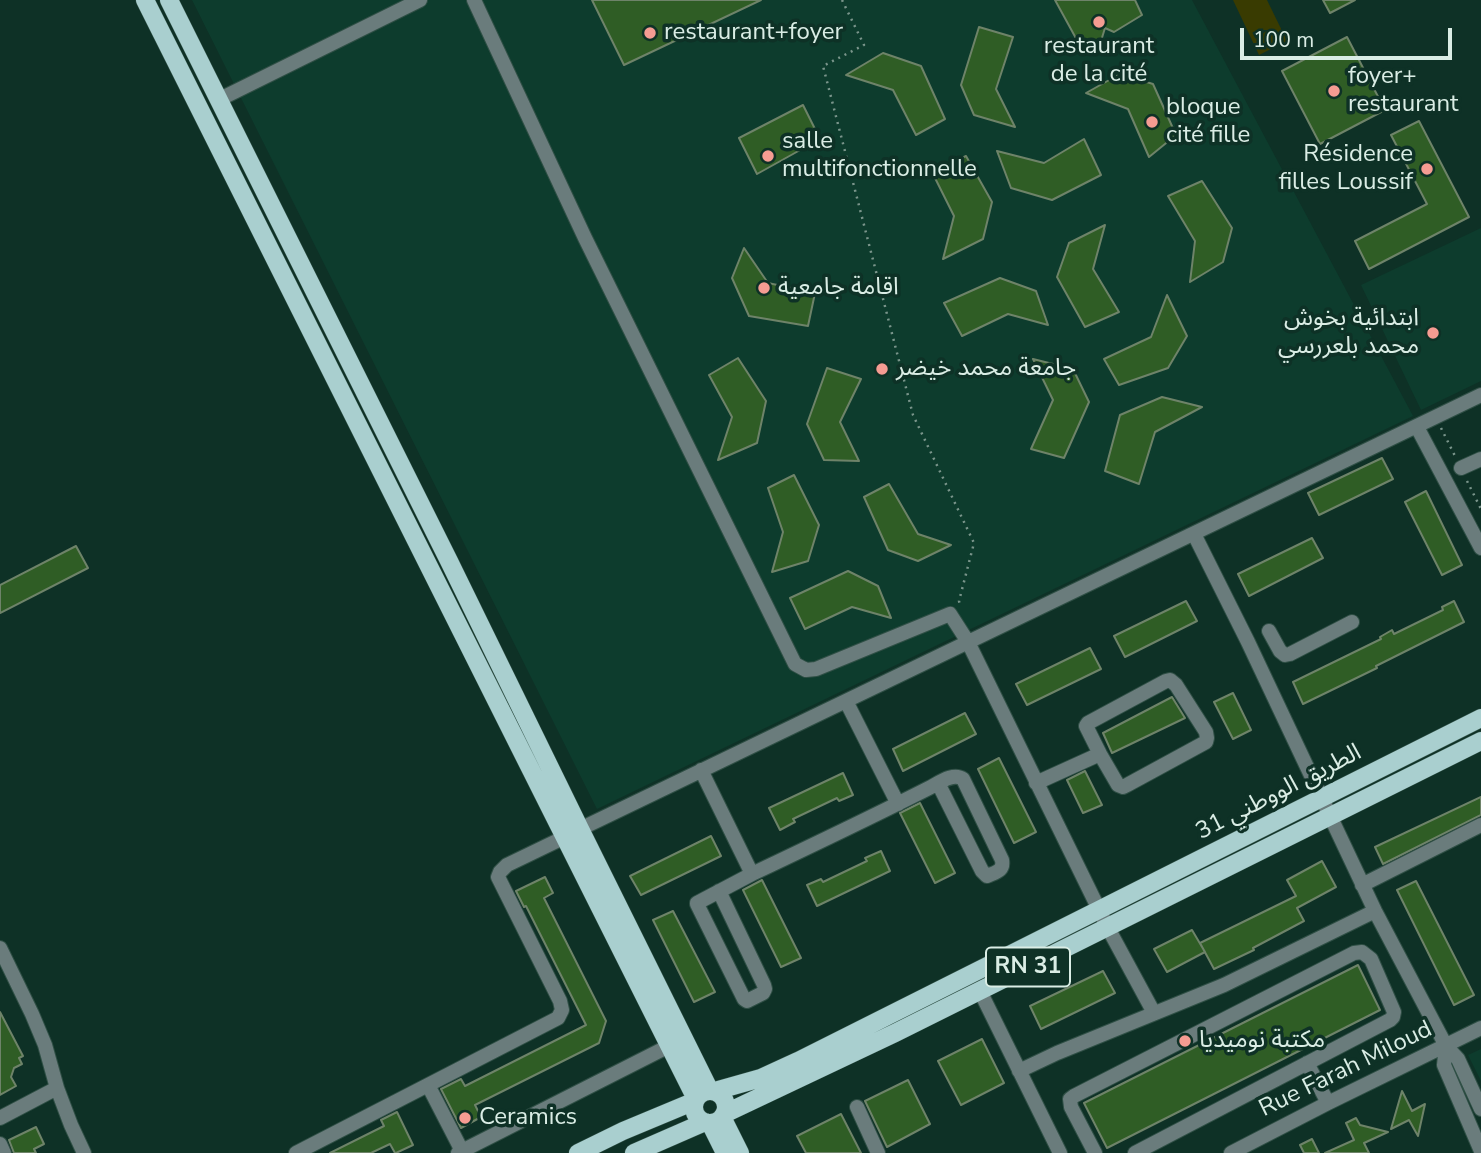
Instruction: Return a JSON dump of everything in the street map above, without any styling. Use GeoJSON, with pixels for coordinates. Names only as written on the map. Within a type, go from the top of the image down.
{"type":"FeatureCollection","features":[{"type":"Feature","properties":{"kind":"main road"},"geometry":{"type":"LineString","coordinates":[[145,0],[704,1096]]}},
{"type":"Feature","properties":{"kind":"main road"},"geometry":{"type":"LineString","coordinates":[[169,0],[443,548],[669,1046],[704,1096]]}},
{"type":"Feature","properties":{"kind":"main road","name":"الطريق الووطني 31"},"geometry":{"type":"LineString","coordinates":[[578,1153],[704,1096],[761,1078],[798,1061],[1099,911],[1326,807],[1481,719]]}},
{"type":"Feature","properties":{"kind":"main road","name":"RN 31"},"geometry":{"type":"LineString","coordinates":[[634,1153],[715,1119],[884,1039],[1108,928],[1326,807],[1481,741]]}},
{"type":"Feature","properties":{"kind":"main road"},"geometry":{"type":"LineString","coordinates":[[715,1119],[700,1120],[694,1111],[704,1096],[720,1094],[725,1102],[715,1119],[725,1153]]}},
{"type":"Feature","properties":{"kind":"main road"},"geometry":{"type":"LineString","coordinates":[[715,1119],[740,1153]]}},
{"type":"Feature","properties":{"kind":"street"},"geometry":{"type":"LineString","coordinates":[[218,100],[420,0]]}},
{"type":"Feature","properties":{"kind":"street"},"geometry":{"type":"LineString","coordinates":[[474,0],[585,238],[796,664],[806,670],[816,669],[950,614],[968,642],[1099,911],[1154,1013]]}},
{"type":"Feature","properties":{"kind":"street"},"geometry":{"type":"LineString","coordinates":[[296,1153],[555,1021],[561,1013],[561,1001],[498,877],[507,865],[1481,395]]}},
{"type":"Feature","properties":{"kind":"street"},"geometry":{"type":"LineString","coordinates":[[1417,427],[1481,548]]}},
{"type":"Feature","properties":{"kind":"street"},"geometry":{"type":"LineString","coordinates":[[1461,468],[1481,459]]}},
{"type":"Feature","properties":{"kind":"street"},"geometry":{"type":"LineString","coordinates":[[1194,534],[1362,885],[1446,1046],[1458,1059],[1481,1109]]}},
{"type":"Feature","properties":{"kind":"street"},"geometry":{"type":"LineString","coordinates":[[1269,631],[1285,655],[1352,622]]}},
{"type":"Feature","properties":{"kind":"street"},"geometry":{"type":"LineString","coordinates":[[1166,681],[1176,685],[1206,732],[1206,742],[1201,746],[1123,787],[1114,781],[1100,754],[1087,730],[1088,723],[1166,681]]}},
{"type":"Feature","properties":{"kind":"street"},"geometry":{"type":"LineString","coordinates":[[846,701],[898,804]]}},
{"type":"Feature","properties":{"kind":"street"},"geometry":{"type":"LineString","coordinates":[[1036,783],[1100,754]]}},
{"type":"Feature","properties":{"kind":"street"},"geometry":{"type":"LineString","coordinates":[[701,770],[752,874]]}},
{"type":"Feature","properties":{"kind":"street"},"geometry":{"type":"LineString","coordinates":[[719,891],[764,985],[763,993],[747,1001],[697,904],[719,891],[752,874],[898,804],[938,783],[955,775],[963,779],[1002,860],[1002,870],[987,876],[982,871],[938,783]]}},
{"type":"Feature","properties":{"kind":"street"},"geometry":{"type":"LineString","coordinates":[[1362,885],[1481,825]]}},
{"type":"Feature","properties":{"kind":"street"},"geometry":{"type":"LineString","coordinates":[[1019,1071],[1224,985],[1375,911]]}},
{"type":"Feature","properties":{"kind":"street"},"geometry":{"type":"LineString","coordinates":[[0,948],[45,1045],[57,1088],[85,1153]]}},
{"type":"Feature","properties":{"kind":"street"},"geometry":{"type":"LineString","coordinates":[[1094,1153],[1071,1107],[1070,1099],[1074,1096],[1354,953],[1362,952],[1371,958],[1392,1006],[1394,1017],[1135,1153]]}},
{"type":"Feature","properties":{"kind":"street"},"geometry":{"type":"LineString","coordinates":[[980,990],[1060,1153]]}},
{"type":"Feature","properties":{"kind":"street","name":"Rue Farah Miloud"},"geometry":{"type":"LineString","coordinates":[[1231,1153],[1481,1028]]}},
{"type":"Feature","properties":{"kind":"street"},"geometry":{"type":"LineString","coordinates":[[428,1086],[460,1152],[669,1046]]}},
{"type":"Feature","properties":{"kind":"street"},"geometry":{"type":"LineString","coordinates":[[1446,1046],[1444,1065],[1481,1151]]}},
{"type":"Feature","properties":{"kind":"street"},"geometry":{"type":"LineString","coordinates":[[1307,1063],[1328,1103]]}},
{"type":"Feature","properties":{"kind":"street"},"geometry":{"type":"LineString","coordinates":[[0,1118],[57,1088]]}},
{"type":"Feature","properties":{"kind":"street"},"geometry":{"type":"LineString","coordinates":[[857,1107],[878,1153]]}},
{"type":"Feature","properties":{"kind":"street"},"geometry":{"type":"LineString","coordinates":[[0,1144],[4,1153]]}},
{"type":"Feature","properties":{"kind":"path"},"geometry":{"type":"LineString","coordinates":[[842,0],[864,45],[823,66],[913,415],[974,543],[959,601],[961,611]]}},
{"type":"Feature","properties":{"kind":"path"},"geometry":{"type":"LineString","coordinates":[[1439,424],[1481,509]]}},
{"type":"Feature","properties":{"kind":"shaded area","name":"جامعة محمد خيضر"},"geometry":{"type":"Polygon","coordinates":[[[192,0],[1192,0],[1413,416],[597,809],[192,0]]]}},
{"type":"Feature","properties":{"kind":"shaded area"},"geometry":{"type":"Polygon","coordinates":[[[1233,0],[1267,0],[1287,41],[1259,55],[1233,0]]]}},
{"type":"Feature","properties":{"kind":"shaded area","name":"ابتدائية بخوش محمد بلعررسي"},"geometry":{"type":"Polygon","coordinates":[[[1481,228],[1481,381],[1421,410],[1361,285],[1481,228]]]}},
{"type":"Feature","properties":{"kind":"shaded area"},"geometry":{"type":"Polygon","coordinates":[[[1481,1049],[1481,1081],[1468,1055],[1481,1049]]]}},
{"type":"Feature","properties":{"kind":"building","name":"restaurant+foyer"},"geometry":{"type":"Polygon","coordinates":[[[592,0],[761,0],[624,65],[592,0]]]}},
{"type":"Feature","properties":{"kind":"building","name":"restaurant de la cité"},"geometry":{"type":"Polygon","coordinates":[[[1055,0],[1135,0],[1142,15],[1114,32],[1105,28],[1101,41],[1086,46],[1078,42],[1055,0]]]}},
{"type":"Feature","properties":{"kind":"building"},"geometry":{"type":"Polygon","coordinates":[[[1323,0],[1355,0],[1330,13],[1323,0]]]}},
{"type":"Feature","properties":{"kind":"building"},"geometry":{"type":"Polygon","coordinates":[[[979,27],[1013,37],[996,89],[1015,127],[974,115],[961,85],[979,27]]]}},
{"type":"Feature","properties":{"kind":"building","name":"foyer+ restaurant"},"geometry":{"type":"Polygon","coordinates":[[[1347,37],[1385,110],[1320,144],[1282,71],[1347,37]]]}},
{"type":"Feature","properties":{"kind":"building"},"geometry":{"type":"Polygon","coordinates":[[[883,53],[921,66],[945,119],[916,135],[893,90],[846,75],[883,53]]]}},
{"type":"Feature","properties":{"kind":"building","name":"bloque cité fille"},"geometry":{"type":"Polygon","coordinates":[[[1120,74],[1153,84],[1176,135],[1149,157],[1128,109],[1086,93],[1120,74]]]}},
{"type":"Feature","properties":{"kind":"building","name":"salle multifonctionnelle"},"geometry":{"type":"Polygon","coordinates":[[[803,105],[820,139],[757,174],[739,138],[803,105]]]}},
{"type":"Feature","properties":{"kind":"building","name":"Résidence filles Loussif"},"geometry":{"type":"Polygon","coordinates":[[[1419,121],[1469,217],[1369,269],[1355,241],[1427,204],[1391,135],[1419,121]]]}},
{"type":"Feature","properties":{"kind":"building"},"geometry":{"type":"Polygon","coordinates":[[[1084,139],[1101,175],[1052,200],[1011,188],[997,151],[1044,163],[1084,139]]]}},
{"type":"Feature","properties":{"kind":"building"},"geometry":{"type":"Polygon","coordinates":[[[966,156],[992,202],[983,239],[943,259],[954,216],[932,172],[966,156]]]}},
{"type":"Feature","properties":{"kind":"building"},"geometry":{"type":"Polygon","coordinates":[[[1202,181],[1232,228],[1223,262],[1190,282],[1195,241],[1168,196],[1202,181]]]}},
{"type":"Feature","properties":{"kind":"building"},"geometry":{"type":"Polygon","coordinates":[[[1105,225],[1093,269],[1119,312],[1085,327],[1057,277],[1069,243],[1105,225]]]}},
{"type":"Feature","properties":{"kind":"building","name":"اقامة جامعية"},"geometry":{"type":"Polygon","coordinates":[[[744,248],[768,283],[815,293],[808,326],[749,316],[732,278],[744,248]]]}},
{"type":"Feature","properties":{"kind":"building"},"geometry":{"type":"Polygon","coordinates":[[[1000,278],[1036,291],[1048,325],[1008,314],[962,336],[944,303],[1000,278]]]}},
{"type":"Feature","properties":{"kind":"building"},"geometry":{"type":"Polygon","coordinates":[[[1167,295],[1187,336],[1168,368],[1119,385],[1104,359],[1151,337],[1167,295]]]}},
{"type":"Feature","properties":{"kind":"building"},"geometry":{"type":"Polygon","coordinates":[[[738,358],[766,401],[757,443],[718,460],[732,417],[709,375],[738,358]]]}},
{"type":"Feature","properties":{"kind":"building"},"geometry":{"type":"Polygon","coordinates":[[[1033,359],[1073,369],[1089,402],[1064,458],[1031,449],[1053,400],[1033,359]]]}},
{"type":"Feature","properties":{"kind":"building"},"geometry":{"type":"Polygon","coordinates":[[[827,368],[861,379],[840,422],[859,461],[824,460],[807,424],[827,368]]]}},
{"type":"Feature","properties":{"kind":"building"},"geometry":{"type":"Polygon","coordinates":[[[1162,397],[1202,407],[1155,432],[1139,484],[1105,471],[1120,415],[1162,397]]]}},
{"type":"Feature","properties":{"kind":"building"},"geometry":{"type":"Polygon","coordinates":[[[1382,458],[1393,479],[1319,515],[1308,493],[1382,458]]]}},
{"type":"Feature","properties":{"kind":"building"},"geometry":{"type":"Polygon","coordinates":[[[794,475],[819,525],[808,561],[772,572],[783,532],[768,488],[794,475]]]}},
{"type":"Feature","properties":{"kind":"building"},"geometry":{"type":"Polygon","coordinates":[[[889,484],[918,534],[951,545],[918,561],[888,550],[864,497],[889,484]]]}},
{"type":"Feature","properties":{"kind":"building"},"geometry":{"type":"Polygon","coordinates":[[[1426,491],[1462,565],[1442,575],[1405,502],[1426,491]]]}},
{"type":"Feature","properties":{"kind":"building"},"geometry":{"type":"Polygon","coordinates":[[[1312,538],[1323,558],[1249,596],[1238,574],[1312,538]]]}},
{"type":"Feature","properties":{"kind":"building"},"geometry":{"type":"Polygon","coordinates":[[[76,546],[88,568],[0,613],[0,585],[76,546]]]}},
{"type":"Feature","properties":{"kind":"building"},"geometry":{"type":"Polygon","coordinates":[[[848,571],[878,586],[891,618],[852,607],[805,629],[790,598],[848,571]]]}},
{"type":"Feature","properties":{"kind":"building"},"geometry":{"type":"Polygon","coordinates":[[[1186,601],[1197,621],[1125,657],[1114,636],[1186,601]]]}},
{"type":"Feature","properties":{"kind":"building"},"geometry":{"type":"Polygon","coordinates":[[[1454,601],[1464,622],[1303,704],[1293,682],[1381,639],[1380,637],[1392,630],[1394,634],[1443,610],[1442,607],[1454,601]]]}},
{"type":"Feature","properties":{"kind":"building"},"geometry":{"type":"Polygon","coordinates":[[[1090,648],[1101,669],[1027,705],[1016,684],[1090,648]]]}},
{"type":"Feature","properties":{"kind":"building"},"geometry":{"type":"Polygon","coordinates":[[[1233,693],[1251,730],[1233,739],[1214,702],[1233,693]]]}},
{"type":"Feature","properties":{"kind":"building"},"geometry":{"type":"Polygon","coordinates":[[[1172,697],[1185,718],[1112,753],[1103,733],[1172,697]]]}},
{"type":"Feature","properties":{"kind":"building"},"geometry":{"type":"Polygon","coordinates":[[[965,713],[976,734],[903,771],[893,749],[965,713]]]}},
{"type":"Feature","properties":{"kind":"building"},"geometry":{"type":"Polygon","coordinates":[[[999,758],[1036,832],[1014,843],[978,769],[999,758]]]}},
{"type":"Feature","properties":{"kind":"building"},"geometry":{"type":"Polygon","coordinates":[[[1085,771],[1102,805],[1083,813],[1067,780],[1085,771]]]}},
{"type":"Feature","properties":{"kind":"building"},"geometry":{"type":"Polygon","coordinates":[[[843,773],[853,795],[839,801],[837,798],[793,819],[795,822],[780,830],[769,808],[843,773]]]}},
{"type":"Feature","properties":{"kind":"building"},"geometry":{"type":"Polygon","coordinates":[[[1481,797],[1481,815],[1383,864],[1375,847],[1481,797]]]}},
{"type":"Feature","properties":{"kind":"building"},"geometry":{"type":"Polygon","coordinates":[[[920,803],[955,873],[935,883],[900,813],[920,803]]]}},
{"type":"Feature","properties":{"kind":"building"},"geometry":{"type":"Polygon","coordinates":[[[711,836],[721,856],[641,895],[630,876],[711,836]]]}},
{"type":"Feature","properties":{"kind":"building"},"geometry":{"type":"Polygon","coordinates":[[[881,851],[890,871],[817,906],[807,885],[821,879],[823,882],[867,861],[865,858],[881,851]]]}},
{"type":"Feature","properties":{"kind":"building"},"geometry":{"type":"Polygon","coordinates":[[[1322,861],[1336,887],[1297,908],[1304,921],[1214,969],[1200,943],[1296,896],[1287,880],[1322,861]]]}},
{"type":"Feature","properties":{"kind":"building"},"geometry":{"type":"Polygon","coordinates":[[[545,877],[553,893],[544,898],[606,1021],[599,1043],[475,1105],[481,1117],[461,1128],[441,1089],[461,1079],[465,1086],[586,1025],[516,891],[545,877]]]}},
{"type":"Feature","properties":{"kind":"building"},"geometry":{"type":"Polygon","coordinates":[[[762,880],[801,958],[781,967],[743,890],[762,880]]]}},
{"type":"Feature","properties":{"kind":"building"},"geometry":{"type":"Polygon","coordinates":[[[1416,881],[1474,995],[1454,1005],[1397,890],[1416,881]]]}},
{"type":"Feature","properties":{"kind":"building"},"geometry":{"type":"Polygon","coordinates":[[[673,911],[715,992],[694,1002],[653,920],[673,911]]]}},
{"type":"Feature","properties":{"kind":"building"},"geometry":{"type":"Polygon","coordinates":[[[1192,930],[1205,952],[1167,972],[1154,949],[1192,930]]]}},
{"type":"Feature","properties":{"kind":"building"},"geometry":{"type":"Polygon","coordinates":[[[1358,965],[1380,1010],[1107,1148],[1084,1103],[1358,965]]]}},
{"type":"Feature","properties":{"kind":"building"},"geometry":{"type":"Polygon","coordinates":[[[1103,971],[1115,993],[1041,1029],[1030,1006],[1103,971]]]}},
{"type":"Feature","properties":{"kind":"building"},"geometry":{"type":"Polygon","coordinates":[[[0,1012],[23,1056],[19,1058],[22,1064],[14,1068],[11,1077],[16,1086],[0,1095],[0,1012]]]}},
{"type":"Feature","properties":{"kind":"building"},"geometry":{"type":"Polygon","coordinates":[[[982,1039],[1004,1083],[961,1105],[938,1061],[982,1039]]]}},
{"type":"Feature","properties":{"kind":"building"},"geometry":{"type":"Polygon","coordinates":[[[908,1080],[930,1124],[887,1147],[865,1101],[908,1080]]]}},
{"type":"Feature","properties":{"kind":"building"},"geometry":{"type":"Polygon","coordinates":[[[1402,1091],[1412,1111],[1425,1104],[1418,1136],[1409,1120],[1391,1129],[1402,1091]]]}},
{"type":"Feature","properties":{"kind":"building"},"geometry":{"type":"Polygon","coordinates":[[[397,1112],[413,1145],[396,1153],[390,1144],[371,1153],[330,1153],[384,1126],[381,1120],[397,1112]]]}},
{"type":"Feature","properties":{"kind":"building"},"geometry":{"type":"Polygon","coordinates":[[[841,1114],[861,1153],[806,1153],[797,1136],[841,1114]]]}},
{"type":"Feature","properties":{"kind":"building"},"geometry":{"type":"Polygon","coordinates":[[[1356,1118],[1360,1125],[1388,1132],[1364,1143],[1369,1153],[1325,1153],[1354,1140],[1346,1123],[1356,1118]]]}},
{"type":"Feature","properties":{"kind":"building"},"geometry":{"type":"Polygon","coordinates":[[[36,1127],[44,1144],[34,1149],[36,1153],[14,1153],[9,1140],[36,1127]]]}},
{"type":"Feature","properties":{"kind":"building"},"geometry":{"type":"Polygon","coordinates":[[[1312,1139],[1319,1153],[1304,1153],[1300,1145],[1312,1139]]]}},
{"type":"Feature","properties":{"kind":"place","name":"restaurant de la cité"},"geometry":{"type":"Point","coordinates":[1099,22]}},
{"type":"Feature","properties":{"kind":"place","name":"restaurant+foyer"},"geometry":{"type":"Point","coordinates":[650,33]}},
{"type":"Feature","properties":{"kind":"place","name":"foyer+ restaurant"},"geometry":{"type":"Point","coordinates":[1334,91]}},
{"type":"Feature","properties":{"kind":"place","name":"bloque cité fille"},"geometry":{"type":"Point","coordinates":[1152,122]}},
{"type":"Feature","properties":{"kind":"place","name":"salle multifonctionnelle"},"geometry":{"type":"Point","coordinates":[768,156]}},
{"type":"Feature","properties":{"kind":"place","name":"Résidence filles Loussif"},"geometry":{"type":"Point","coordinates":[1427,169]}},
{"type":"Feature","properties":{"kind":"place","name":"اقامة جامعية"},"geometry":{"type":"Point","coordinates":[764,288]}},
{"type":"Feature","properties":{"kind":"place","name":"ابتدائية بخوش محمد بلعررسي"},"geometry":{"type":"Point","coordinates":[1433,333]}},
{"type":"Feature","properties":{"kind":"place","name":"جامعة محمد خيضر"},"geometry":{"type":"Point","coordinates":[882,369]}},
{"type":"Feature","properties":{"kind":"place","name":"مكتبة نوميديا"},"geometry":{"type":"Point","coordinates":[1185,1041]}},
{"type":"Feature","properties":{"kind":"place","name":"Ceramics"},"geometry":{"type":"Point","coordinates":[465,1118]}}]}
